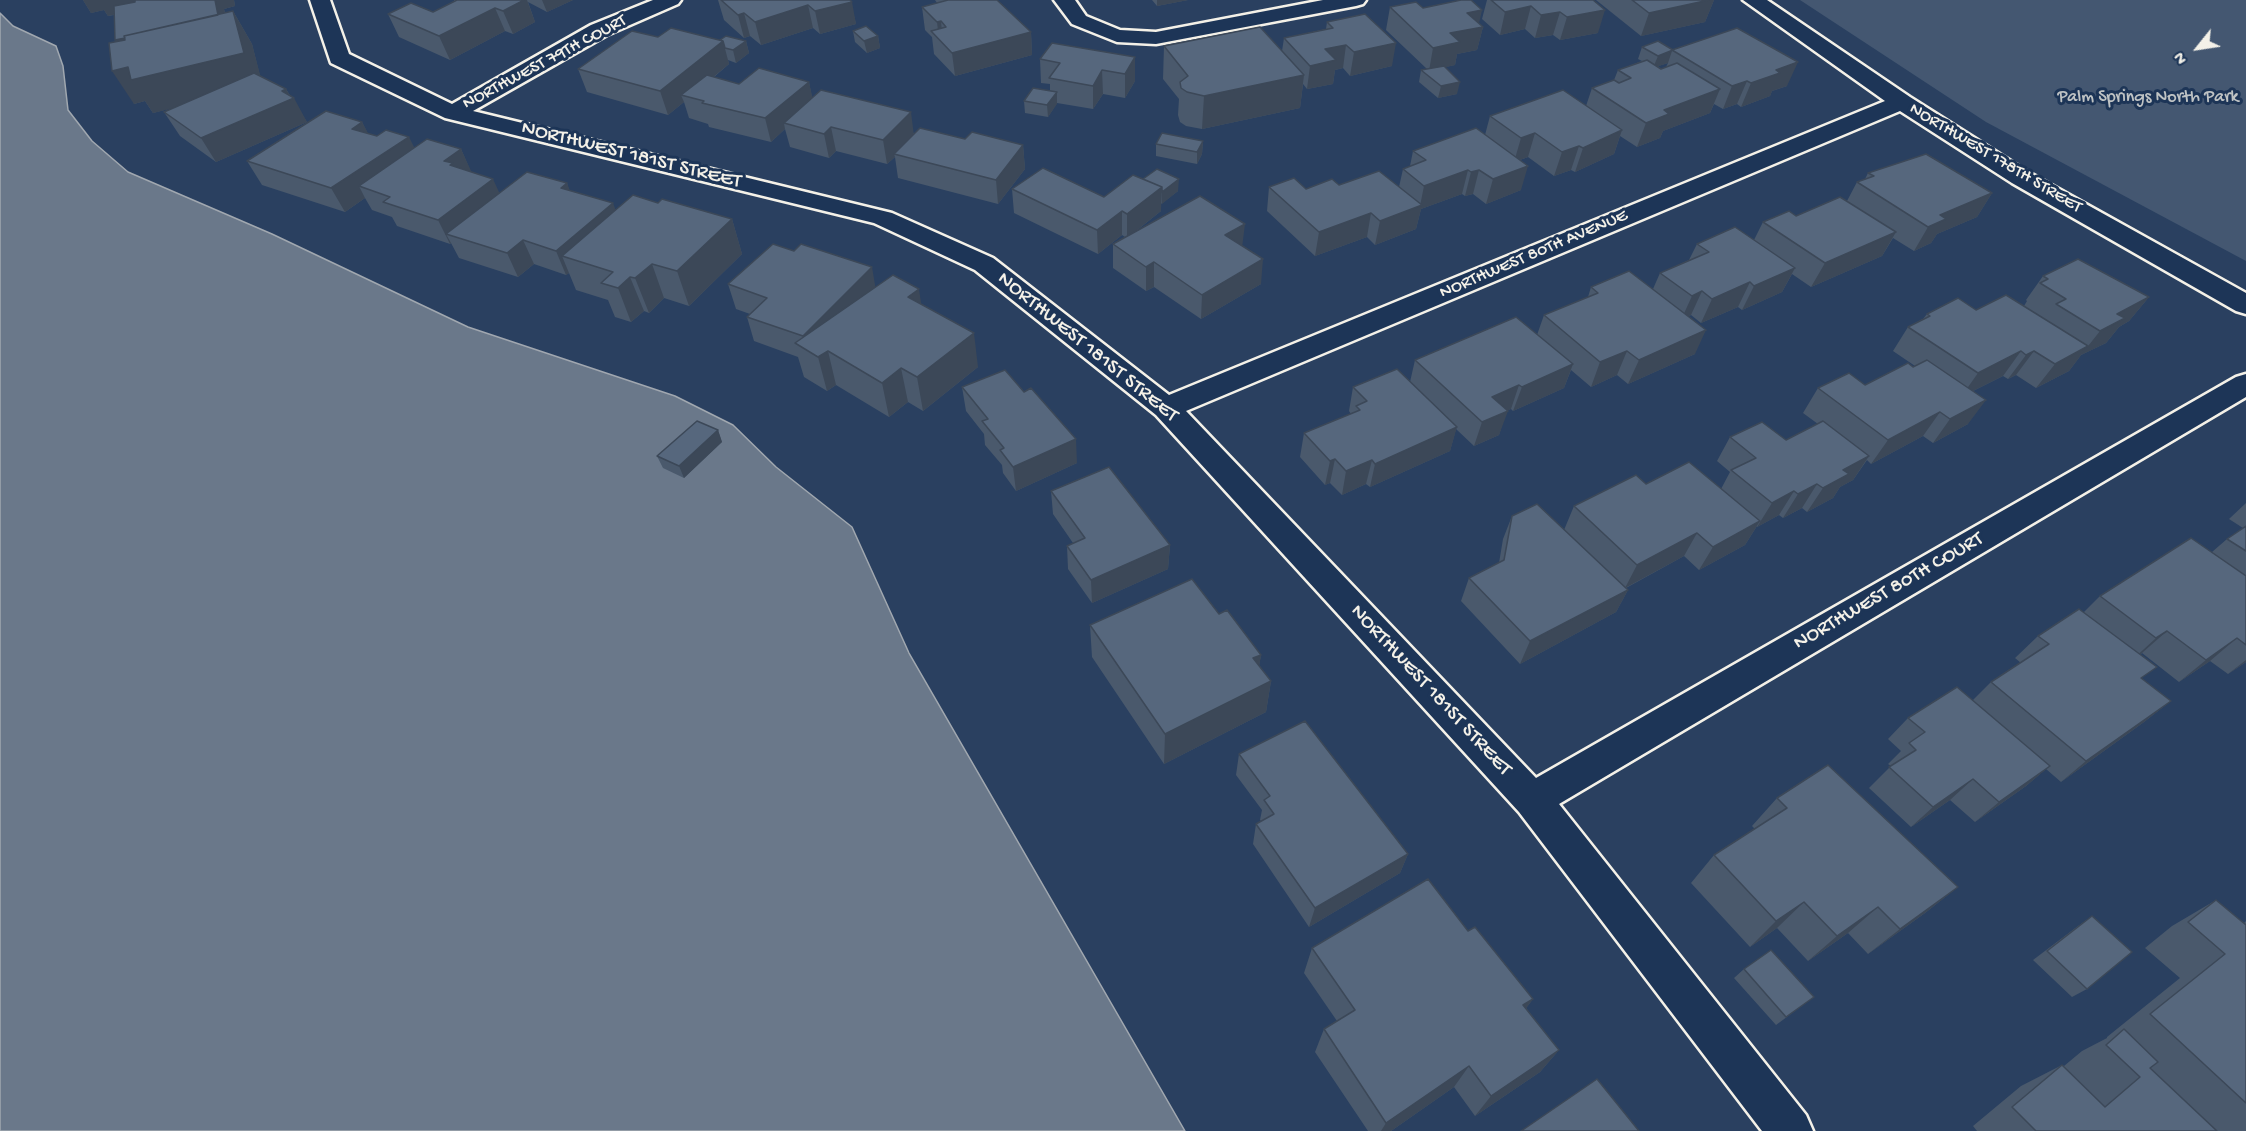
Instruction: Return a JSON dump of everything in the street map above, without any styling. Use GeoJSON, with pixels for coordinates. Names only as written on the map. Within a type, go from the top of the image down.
{"type":"FeatureCollection","features":[{"type":"Feature","properties":{"kind":"street","name":"NORTHWEST 181ST STREET"},"geometry":{"type":"LineString","coordinates":[[320,0],[339,58],[453,113],[883,218],[984,264],[1166,408],[1532,800],[1790,1131]]}},
{"type":"Feature","properties":{"kind":"street","name":"NORTHWEST 79TH COURT"},"geometry":{"type":"LineString","coordinates":[[453,113],[599,30],[671,0]]}},
{"type":"Feature","properties":{"kind":"street"},"geometry":{"type":"LineString","coordinates":[[1064,0],[1079,20],[1117,36],[1156,38],[1356,0]]}},
{"type":"Feature","properties":{"kind":"street","name":"NORTHWEST 178TH STREET"},"geometry":{"type":"LineString","coordinates":[[1753,0],[1902,102],[2021,178],[2246,305]]}},
{"type":"Feature","properties":{"kind":"street","name":"NORTHWEST 80TH AVENUE"},"geometry":{"type":"LineString","coordinates":[[1166,408],[1902,102]]}},
{"type":"Feature","properties":{"kind":"street","name":"NORTHWEST 80TH COURT"},"geometry":{"type":"LineString","coordinates":[[1532,800],[2246,384]]}},
{"type":"Feature","properties":{"kind":"green space","name":"Palm Springs North Park"},"geometry":{"type":"Polygon","coordinates":[[[1800,0],[2246,0],[2246,261],[1986,122],[1800,0]]]}},
{"type":"Feature","properties":{"kind":"shaded area"},"geometry":{"type":"Polygon","coordinates":[[[0,13],[13,26],[56,46],[63,66],[68,110],[92,141],[128,172],[272,234],[468,327],[675,396],[733,425],[776,467],[852,527],[909,653],[1185,1131],[0,1131],[0,13]]]}},
{"type":"Feature","properties":{"kind":"building"},"geometry":{"type":"Polygon","coordinates":[[[135,0],[215,0],[218,15],[115,40],[114,6],[135,2],[135,0]]]}},
{"type":"Feature","properties":{"kind":"building"},"geometry":{"type":"Polygon","coordinates":[[[457,0],[524,0],[503,11],[495,8],[439,36],[388,14],[411,3],[433,12],[457,0]]]}},
{"type":"Feature","properties":{"kind":"building"},"geometry":{"type":"Polygon","coordinates":[[[721,0],[850,0],[852,2],[815,11],[808,5],[755,22],[744,13],[738,15],[721,0]]]}},
{"type":"Feature","properties":{"kind":"building"},"geometry":{"type":"Polygon","coordinates":[[[948,0],[997,0],[1031,32],[952,53],[931,31],[946,27],[941,21],[937,22],[922,7],[948,0]]]}},
{"type":"Feature","properties":{"kind":"building"},"geometry":{"type":"Polygon","coordinates":[[[1471,0],[1482,10],[1467,13],[1483,27],[1450,33],[1460,42],[1433,48],[1390,7],[1416,2],[1423,8],[1471,0]]]}},
{"type":"Feature","properties":{"kind":"building"},"geometry":{"type":"Polygon","coordinates":[[[1491,0],[1593,0],[1605,10],[1567,17],[1560,12],[1541,15],[1531,6],[1505,12],[1491,0]]]}},
{"type":"Feature","properties":{"kind":"building"},"geometry":{"type":"Polygon","coordinates":[[[1632,0],[1709,0],[1649,13],[1632,0]]]}},
{"type":"Feature","properties":{"kind":"building"},"geometry":{"type":"Polygon","coordinates":[[[233,11],[244,53],[131,80],[128,67],[112,71],[109,43],[125,40],[124,36],[233,11]]]}},
{"type":"Feature","properties":{"kind":"building"},"geometry":{"type":"Polygon","coordinates":[[[1365,14],[1396,43],[1354,52],[1346,45],[1325,49],[1336,60],[1310,66],[1284,38],[1333,28],[1327,22],[1365,14]]]}},
{"type":"Feature","properties":{"kind":"building"},"geometry":{"type":"Polygon","coordinates":[[[866,26],[878,36],[864,41],[853,31],[866,26]]]}},
{"type":"Feature","properties":{"kind":"building"},"geometry":{"type":"Polygon","coordinates":[[[1260,27],[1304,75],[1204,96],[1187,92],[1181,88],[1180,82],[1188,76],[1164,46],[1260,27]]]}},
{"type":"Feature","properties":{"kind":"building"},"geometry":{"type":"Polygon","coordinates":[[[671,28],[723,41],[660,91],[578,69],[632,31],[658,37],[671,28]]]}},
{"type":"Feature","properties":{"kind":"building"},"geometry":{"type":"Polygon","coordinates":[[[1737,28],[1798,62],[1776,70],[1780,73],[1751,83],[1747,81],[1732,86],[1672,50],[1737,28]]]}},
{"type":"Feature","properties":{"kind":"building"},"geometry":{"type":"Polygon","coordinates":[[[726,36],[746,41],[733,50],[725,48],[723,41],[720,40],[726,36]]]}},
{"type":"Feature","properties":{"kind":"building"},"geometry":{"type":"Polygon","coordinates":[[[1658,41],[1673,50],[1658,56],[1642,47],[1658,41]]]}},
{"type":"Feature","properties":{"kind":"building"},"geometry":{"type":"Polygon","coordinates":[[[1052,43],[1135,57],[1125,74],[1102,70],[1093,86],[1049,78],[1060,63],[1040,59],[1052,43]]]}},
{"type":"Feature","properties":{"kind":"building"},"geometry":{"type":"Polygon","coordinates":[[[1647,60],[1661,69],[1677,63],[1720,89],[1664,110],[1669,114],[1646,123],[1592,88],[1614,80],[1619,83],[1631,78],[1618,70],[1647,60]]]}},
{"type":"Feature","properties":{"kind":"building"},"geometry":{"type":"Polygon","coordinates":[[[1444,66],[1460,82],[1441,86],[1421,70],[1444,66]]]}},
{"type":"Feature","properties":{"kind":"building"},"geometry":{"type":"Polygon","coordinates":[[[759,68],[809,82],[765,118],[702,103],[704,101],[681,95],[707,75],[739,84],[759,68]]]}},
{"type":"Feature","properties":{"kind":"building"},"geometry":{"type":"Polygon","coordinates":[[[254,73],[286,89],[282,91],[294,98],[201,138],[164,112],[254,73]]]}},
{"type":"Feature","properties":{"kind":"building"},"geometry":{"type":"Polygon","coordinates":[[[1033,88],[1057,92],[1047,105],[1024,101],[1033,88]]]}},
{"type":"Feature","properties":{"kind":"building"},"geometry":{"type":"Polygon","coordinates":[[[821,90],[911,112],[883,140],[831,127],[824,134],[784,123],[821,90]]]}},
{"type":"Feature","properties":{"kind":"building"},"geometry":{"type":"Polygon","coordinates":[[[1563,90],[1622,130],[1583,148],[1579,146],[1562,152],[1535,133],[1521,138],[1490,116],[1563,90]]]}},
{"type":"Feature","properties":{"kind":"building"},"geometry":{"type":"Polygon","coordinates":[[[326,111],[362,122],[352,129],[377,136],[386,130],[409,137],[331,188],[247,161],[326,111]]]}},
{"type":"Feature","properties":{"kind":"building"},"geometry":{"type":"Polygon","coordinates":[[[920,128],[965,139],[972,132],[1023,145],[996,180],[894,154],[920,128]]]}},
{"type":"Feature","properties":{"kind":"building"},"geometry":{"type":"Polygon","coordinates":[[[1476,128],[1528,166],[1493,179],[1479,170],[1471,172],[1468,170],[1424,186],[1403,169],[1426,160],[1413,151],[1476,128]]]}},
{"type":"Feature","properties":{"kind":"building"},"geometry":{"type":"Polygon","coordinates":[[[1162,133],[1203,141],[1197,152],[1156,144],[1162,133]]]}},
{"type":"Feature","properties":{"kind":"building"},"geometry":{"type":"Polygon","coordinates":[[[427,139],[461,149],[444,161],[453,163],[450,165],[493,179],[438,220],[383,202],[390,197],[359,186],[427,139]]]}},
{"type":"Feature","properties":{"kind":"building"},"geometry":{"type":"Polygon","coordinates":[[[1926,154],[1992,193],[1940,215],[1946,219],[1928,227],[1857,182],[1874,176],[1868,173],[1926,154]]]}},
{"type":"Feature","properties":{"kind":"building"},"geometry":{"type":"Polygon","coordinates":[[[1043,168],[1104,197],[1133,175],[1162,187],[1127,214],[1122,211],[1097,230],[1012,189],[1043,168]]]}},
{"type":"Feature","properties":{"kind":"building"},"geometry":{"type":"Polygon","coordinates":[[[1157,169],[1179,179],[1162,192],[1162,187],[1143,179],[1157,169]]]}},
{"type":"Feature","properties":{"kind":"building"},"geometry":{"type":"Polygon","coordinates":[[[1379,171],[1422,205],[1380,221],[1371,213],[1319,232],[1269,187],[1294,178],[1306,189],[1332,179],[1339,185],[1379,171]]]}},
{"type":"Feature","properties":{"kind":"building"},"geometry":{"type":"Polygon","coordinates":[[[527,172],[567,183],[561,188],[613,203],[556,251],[523,240],[507,253],[446,234],[527,172]]]}},
{"type":"Feature","properties":{"kind":"building"},"geometry":{"type":"Polygon","coordinates":[[[633,195],[658,203],[662,199],[732,219],[677,271],[652,264],[635,278],[630,277],[618,288],[601,283],[613,272],[562,256],[633,195]]]}},
{"type":"Feature","properties":{"kind":"building"},"geometry":{"type":"Polygon","coordinates":[[[1200,196],[1245,224],[1225,235],[1263,259],[1202,295],[1154,262],[1146,267],[1113,244],[1200,196]]]}},
{"type":"Feature","properties":{"kind":"building"},"geometry":{"type":"Polygon","coordinates":[[[1840,197],[1896,232],[1825,263],[1763,222],[1789,211],[1796,216],[1840,197]]]}},
{"type":"Feature","properties":{"kind":"building"},"geometry":{"type":"Polygon","coordinates":[[[1735,227],[1795,268],[1754,286],[1750,282],[1712,299],[1702,291],[1692,296],[1660,273],[1709,252],[1697,244],[1735,227]]]}},
{"type":"Feature","properties":{"kind":"building"},"geometry":{"type":"Polygon","coordinates":[[[773,244],[794,251],[801,244],[872,267],[803,336],[747,317],[767,298],[728,284],[773,244]]]}},
{"type":"Feature","properties":{"kind":"building"},"geometry":{"type":"Polygon","coordinates":[[[2078,259],[2149,297],[2117,314],[2125,318],[2100,331],[2056,304],[2066,299],[2040,283],[2048,279],[2043,276],[2078,259]]]}},
{"type":"Feature","properties":{"kind":"building"},"geometry":{"type":"Polygon","coordinates":[[[1629,271],[1706,330],[1639,360],[1627,351],[1600,362],[1544,315],[1598,293],[1591,287],[1629,271]]]}},
{"type":"Feature","properties":{"kind":"building"},"geometry":{"type":"Polygon","coordinates":[[[893,275],[919,289],[908,297],[974,333],[917,377],[901,368],[882,383],[828,351],[818,357],[795,343],[893,275]]]}},
{"type":"Feature","properties":{"kind":"building"},"geometry":{"type":"Polygon","coordinates":[[[2006,295],[2088,346],[2055,364],[2034,351],[2026,355],[2021,351],[1978,373],[1908,327],[1958,298],[1976,310],[2006,295]]]}},
{"type":"Feature","properties":{"kind":"building"},"geometry":{"type":"Polygon","coordinates":[[[1516,317],[1573,364],[1522,387],[1519,385],[1492,397],[1508,411],[1482,422],[1415,360],[1516,317]]]}},
{"type":"Feature","properties":{"kind":"building"},"geometry":{"type":"Polygon","coordinates":[[[1927,360],[1986,400],[1950,419],[1940,412],[1888,440],[1818,388],[1849,373],[1865,385],[1908,363],[1913,367],[1927,360]]]}},
{"type":"Feature","properties":{"kind":"building"},"geometry":{"type":"Polygon","coordinates":[[[1397,369],[1457,427],[1375,464],[1372,460],[1346,471],[1335,459],[1330,461],[1304,433],[1360,410],[1356,406],[1367,401],[1353,387],[1397,369]]]}},
{"type":"Feature","properties":{"kind":"building"},"geometry":{"type":"Polygon","coordinates":[[[1005,370],[1024,392],[1031,388],[1076,439],[1013,467],[1000,450],[1004,448],[982,421],[988,419],[962,387],[1005,370]]]}},
{"type":"Feature","properties":{"kind":"building"},"geometry":{"type":"Polygon","coordinates":[[[697,421],[718,430],[679,466],[657,456],[697,421]]]}},
{"type":"Feature","properties":{"kind":"building"},"geometry":{"type":"Polygon","coordinates":[[[1823,421],[1869,456],[1843,470],[1849,474],[1823,488],[1817,484],[1798,494],[1794,491],[1772,503],[1731,470],[1756,458],[1730,437],[1762,422],[1786,440],[1823,421]]]}},
{"type":"Feature","properties":{"kind":"building"},"geometry":{"type":"Polygon","coordinates":[[[1689,462],[1760,521],[1713,547],[1697,533],[1637,565],[1574,506],[1636,475],[1646,484],[1689,462]]]}},
{"type":"Feature","properties":{"kind":"building"},"geometry":{"type":"Polygon","coordinates":[[[1109,467],[1170,545],[1091,580],[1067,546],[1085,538],[1051,491],[1109,467]]]}},
{"type":"Feature","properties":{"kind":"building"},"geometry":{"type":"Polygon","coordinates":[[[1537,504],[1628,590],[1530,641],[1469,578],[1504,560],[1512,516],[1537,504]]]}},
{"type":"Feature","properties":{"kind":"building"},"geometry":{"type":"Polygon","coordinates":[[[2246,526],[2246,551],[2227,539],[2246,526]]]}},
{"type":"Feature","properties":{"kind":"building"},"geometry":{"type":"Polygon","coordinates":[[[2191,538],[2246,576],[2246,645],[2237,638],[2206,660],[2167,631],[2156,638],[2100,596],[2191,538]]]}},
{"type":"Feature","properties":{"kind":"building"},"geometry":{"type":"Polygon","coordinates":[[[1192,579],[1219,614],[1227,610],[1261,655],[1253,658],[1271,681],[1165,734],[1090,625],[1192,579]]]}},
{"type":"Feature","properties":{"kind":"building"},"geometry":{"type":"Polygon","coordinates":[[[2079,609],[2157,667],[2141,678],[2171,701],[2086,761],[1991,682],[2049,644],[2038,636],[2079,609]]]}},
{"type":"Feature","properties":{"kind":"building"},"geometry":{"type":"Polygon","coordinates":[[[1957,687],[2050,766],[1999,802],[1973,779],[1933,807],[1889,767],[1916,750],[1909,743],[1925,732],[1908,718],[1957,687]]]}},
{"type":"Feature","properties":{"kind":"building"},"geometry":{"type":"Polygon","coordinates":[[[1305,721],[1408,854],[1315,908],[1256,824],[1274,814],[1264,800],[1270,796],[1239,754],[1305,721]]]}},
{"type":"Feature","properties":{"kind":"building"},"geometry":{"type":"Polygon","coordinates":[[[1828,765],[1958,887],[1900,929],[1878,907],[1837,936],[1804,902],[1776,921],[1714,855],[1787,808],[1777,798],[1828,765]]]}},
{"type":"Feature","properties":{"kind":"building"},"geometry":{"type":"Polygon","coordinates":[[[1428,879],[1468,931],[1475,927],[1533,999],[1523,1005],[1559,1050],[1491,1096],[1469,1066],[1386,1123],[1324,1029],[1355,1010],[1312,948],[1428,879]]]}},
{"type":"Feature","properties":{"kind":"building"},"geometry":{"type":"Polygon","coordinates":[[[2216,900],[2246,925],[2246,1103],[2150,1014],[2225,954],[2188,922],[2216,900]]]}},
{"type":"Feature","properties":{"kind":"building"},"geometry":{"type":"Polygon","coordinates":[[[2092,916],[2132,952],[2087,989],[2047,951],[2092,916]]]}},
{"type":"Feature","properties":{"kind":"building"},"geometry":{"type":"Polygon","coordinates":[[[1771,950],[1814,997],[1786,1017],[1744,969],[1771,950]]]}},
{"type":"Feature","properties":{"kind":"building"},"geometry":{"type":"Polygon","coordinates":[[[2124,1029],[2158,1062],[2150,1068],[2217,1131],[2036,1131],[2012,1107],[2062,1065],[2105,1107],[2140,1077],[2106,1045],[2124,1029]]]}},
{"type":"Feature","properties":{"kind":"building"},"geometry":{"type":"Polygon","coordinates":[[[1597,1079],[1639,1131],[1521,1131],[1597,1079]]]}}]}
